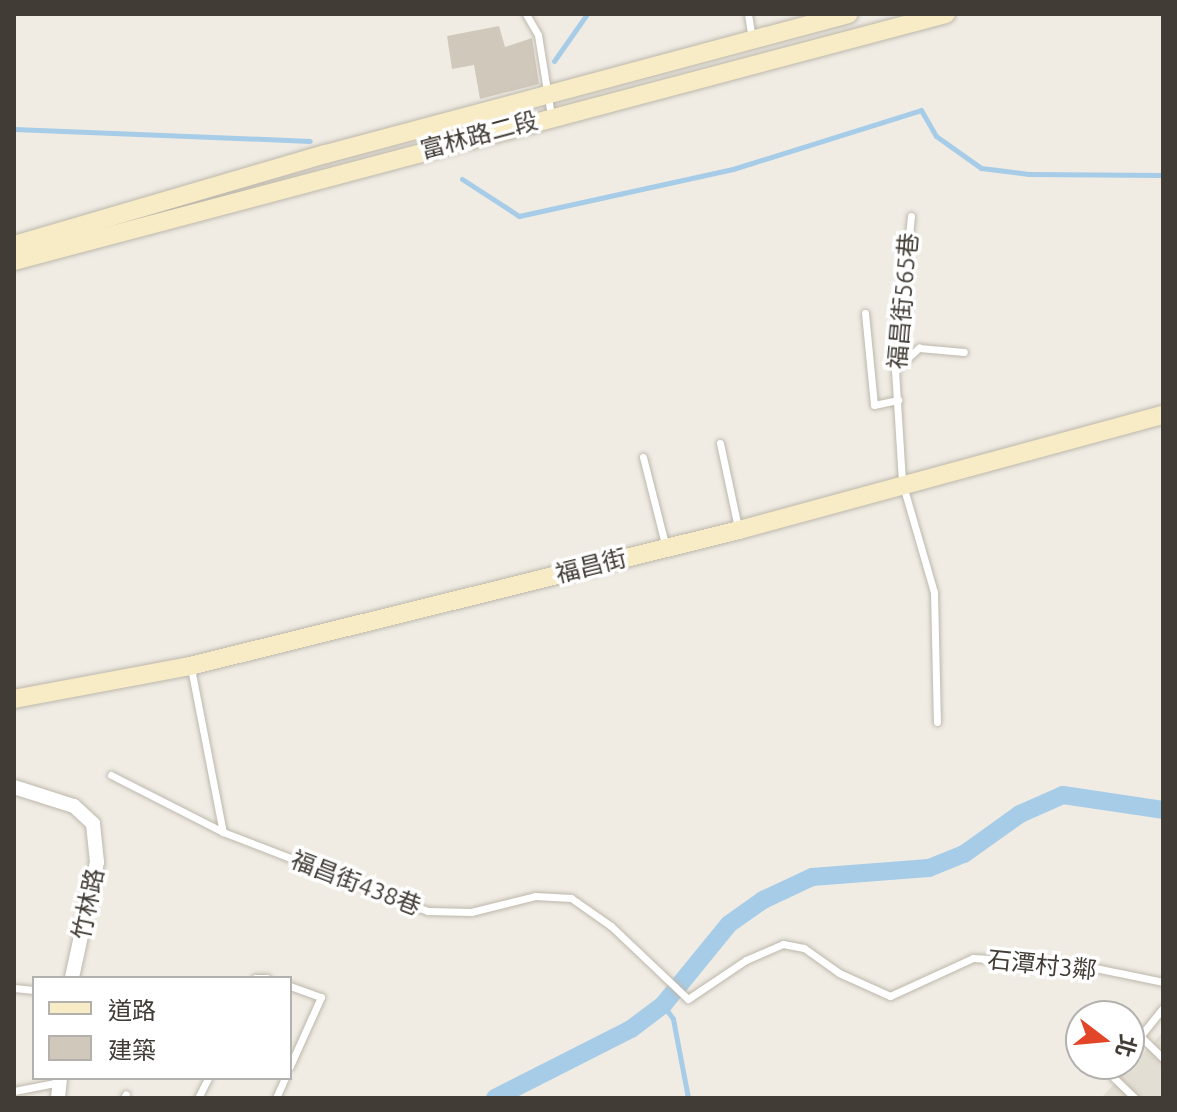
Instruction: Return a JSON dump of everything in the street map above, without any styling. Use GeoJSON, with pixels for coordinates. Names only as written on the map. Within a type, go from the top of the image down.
{"type":"FeatureCollection","features":[{"type":"Feature","properties":{"kind":"main road","name":"富林路二段"},"geometry":{"type":"LineString","coordinates":[[14,245],[463,118],[849,14]]}},
{"type":"Feature","properties":{"kind":"main road","name":"富林路二段"},"geometry":{"type":"LineString","coordinates":[[14,261],[915,17],[946,14]]}},
{"type":"Feature","properties":{"kind":"main road","name":"福昌街"},"geometry":{"type":"LineString","coordinates":[[14,699],[190,666],[739,530],[902,482],[1163,415]]}},
{"type":"Feature","properties":{"kind":"street"},"geometry":{"type":"LineString","coordinates":[[463,118],[467,138]]}},
{"type":"Feature","properties":{"kind":"street","name":"竹林路"},"geometry":{"type":"LineString","coordinates":[[14,787],[74,806],[93,824],[97,862],[72,976]]}},
{"type":"Feature","properties":{"kind":"street"},"geometry":{"type":"LineString","coordinates":[[58,1098],[60,1080]]}},
{"type":"Feature","properties":{"kind":"lane"},"geometry":{"type":"LineString","coordinates":[[526,14],[538,35],[551,115]]}},
{"type":"Feature","properties":{"kind":"lane"},"geometry":{"type":"LineString","coordinates":[[748,14],[752,40]]}},
{"type":"Feature","properties":{"kind":"lane","name":"福昌街565巷"},"geometry":{"type":"LineString","coordinates":[[911,216],[895,370],[902,482],[934,592],[937,722]]}},
{"type":"Feature","properties":{"kind":"lane"},"geometry":{"type":"LineString","coordinates":[[865,313],[874,405],[898,400]]}},
{"type":"Feature","properties":{"kind":"lane"},"geometry":{"type":"LineString","coordinates":[[895,370],[919,348],[964,352]]}},
{"type":"Feature","properties":{"kind":"lane"},"geometry":{"type":"LineString","coordinates":[[720,443],[739,530]]}},
{"type":"Feature","properties":{"kind":"lane"},"geometry":{"type":"LineString","coordinates":[[643,457],[666,548]]}},
{"type":"Feature","properties":{"kind":"lane"},"geometry":{"type":"LineString","coordinates":[[190,666],[223,832]]}},
{"type":"Feature","properties":{"kind":"lane","name":"福昌街438巷"},"geometry":{"type":"LineString","coordinates":[[111,775],[223,832],[428,911],[471,912],[535,896],[571,898],[585,904],[641,954]]}},
{"type":"Feature","properties":{"kind":"lane","name":"石潭村3鄰"},"geometry":{"type":"LineString","coordinates":[[641,954],[688,999],[746,960],[783,944],[804,948],[839,973],[890,996],[973,958],[1076,964],[1163,982]]}},
{"type":"Feature","properties":{"kind":"lane"},"geometry":{"type":"LineString","coordinates":[[292,987],[321,997],[292,1062]]}},
{"type":"Feature","properties":{"kind":"lane"},"geometry":{"type":"LineString","coordinates":[[1145,1030],[1163,1008]]}},
{"type":"Feature","properties":{"kind":"lane"},"geometry":{"type":"LineString","coordinates":[[1145,1041],[1163,1058]]}},
{"type":"Feature","properties":{"kind":"lane"},"geometry":{"type":"LineString","coordinates":[[14,1091],[60,1080]]}},
{"type":"Feature","properties":{"kind":"lane"},"geometry":{"type":"LineString","coordinates":[[198,1098],[207,1080]]}},
{"type":"Feature","properties":{"kind":"lane"},"geometry":{"type":"LineString","coordinates":[[1116,1080],[1135,1098]]}},
{"type":"Feature","properties":{"kind":"shaded area"},"geometry":{"type":"Polygon","coordinates":[[[1163,1032],[1163,1098],[1101,1098],[1118,1080],[1145,1080],[1145,1051],[1163,1032]]]}},
{"type":"Feature","properties":{"kind":"building"},"geometry":{"type":"Polygon","coordinates":[[[499,26],[505,47],[532,38],[539,84],[480,99],[474,65],[452,69],[447,36],[499,26]]]}},
{"type":"Feature","properties":{"kind":"waterway"},"geometry":{"type":"LineString","coordinates":[[554,61],[587,14]]}},
{"type":"Feature","properties":{"kind":"waterway"},"geometry":{"type":"LineString","coordinates":[[462,179],[519,216],[733,169],[921,110],[936,136],[981,168],[1029,174],[1163,175]]}},
{"type":"Feature","properties":{"kind":"waterway"},"geometry":{"type":"LineString","coordinates":[[14,129],[310,141]]}},
{"type":"Feature","properties":{"kind":"waterway"},"geometry":{"type":"LineString","coordinates":[[495,1098],[631,1029],[663,1005],[729,924],[763,900],[812,877],[929,868],[964,854],[1020,814],[1063,795],[1163,810]]}},
{"type":"Feature","properties":{"kind":"waterway"},"geometry":{"type":"LineString","coordinates":[[663,1005],[673,1019],[688,1098]]}}]}
